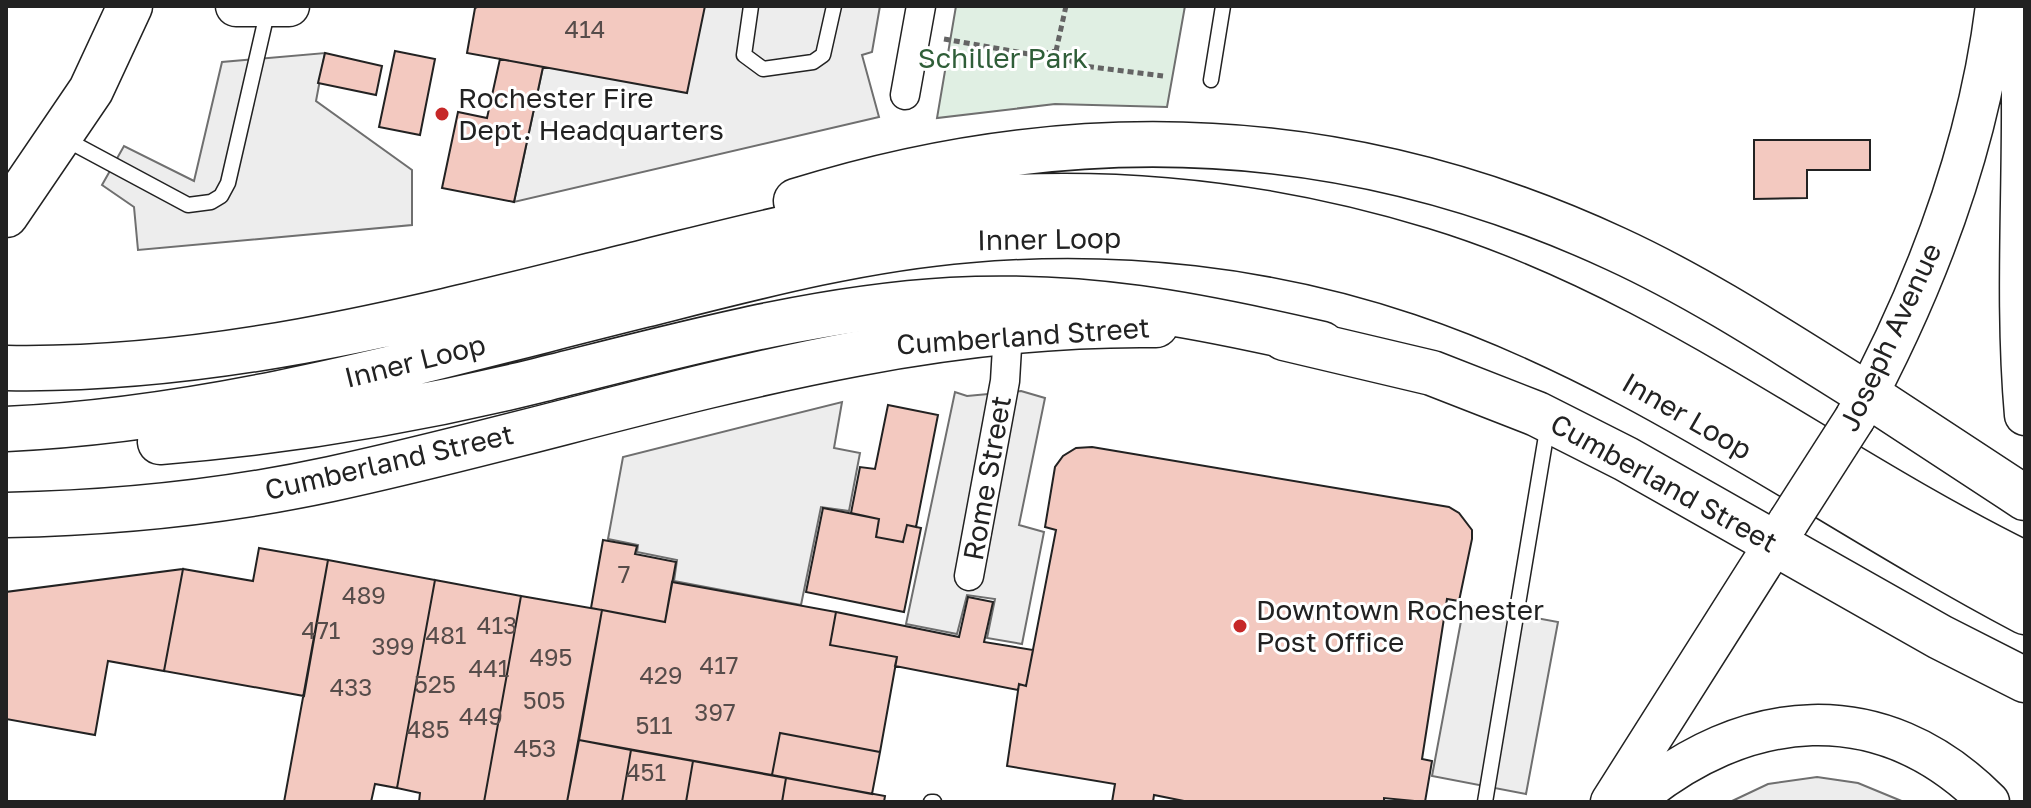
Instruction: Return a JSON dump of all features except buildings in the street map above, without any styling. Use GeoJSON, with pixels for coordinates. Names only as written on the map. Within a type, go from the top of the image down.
{"type":"FeatureCollection","features":[{"type":"Feature","properties":{"kind":"main road"},"geometry":{"type":"LineString","coordinates":[[6,215],[61,137],[102,69],[130,6]]}},
{"type":"Feature","properties":{"kind":"main road"},"geometry":{"type":"LineString","coordinates":[[236,6],[289,6]]}},
{"type":"Feature","properties":{"kind":"main road","name":"Joseph Avenue"},"geometry":{"type":"LineString","coordinates":[[1611,802],[1862,406],[1915,296],[1959,179],[1982,97],[1996,6]]}},
{"type":"Feature","properties":{"kind":"main road"},"geometry":{"type":"LineString","coordinates":[[2019,6],[2024,126],[2022,336],[2025,415]]}},
{"type":"Feature","properties":{"kind":"main road"},"geometry":{"type":"LineString","coordinates":[[407,321],[841,186],[908,170],[1061,146],[1212,144],[1310,154],[1446,184],[1554,222],[1668,276],[1862,406],[2025,498]]}},
{"type":"Feature","properties":{"kind":"main road","name":"Inner Loop"},"geometry":{"type":"LineString","coordinates":[[6,368],[124,365],[294,343],[407,321],[798,225],[913,205],[1086,195],[1174,200],[1258,211],[1426,251],[1481,270],[1587,315],[1690,369],[1933,515],[2025,564]]}},
{"type":"Feature","properties":{"kind":"main road","name":"Inner Loop"},"geometry":{"type":"LineString","coordinates":[[6,429],[127,420],[241,402],[855,256],[968,240],[1138,238],[1252,251],[1349,271],[1418,291],[1525,332],[1639,388],[1908,548],[2025,612]]}},
{"type":"Feature","properties":{"kind":"main road"},"geometry":{"type":"LineString","coordinates":[[6,445],[142,444],[274,430],[504,388],[792,320],[952,300],[1110,302],[1216,319],[1322,344]]}},
{"type":"Feature","properties":{"kind":"main road","name":"Cumberland Street"},"geometry":{"type":"LineString","coordinates":[[6,515],[161,506],[273,490],[384,467],[821,358],[1008,331],[1153,325],[1227,329],[1322,344],[1432,373],[1549,420],[1782,532],[1940,637],[2025,680]]}},
{"type":"Feature","properties":{"kind":"main road"},"geometry":{"type":"LineString","coordinates":[[1632,802],[1711,748],[1767,729],[1808,724],[1849,726],[1910,744],[1959,774],[1989,802]]}},
{"type":"Feature","properties":{"kind":"street"},"geometry":{"type":"LineString","coordinates":[[905,95],[921,6]]}},
{"type":"Feature","properties":{"kind":"street","name":"Rome Street"},"geometry":{"type":"LineString","coordinates":[[969,576],[1005,381],[1008,331]]}},
{"type":"Feature","properties":{"kind":"lane"},"geometry":{"type":"LineString","coordinates":[[751,6],[744,55],[763,69],[813,62],[823,55],[834,6]]}},
{"type":"Feature","properties":{"kind":"lane"},"geometry":{"type":"LineString","coordinates":[[1211,80],[1223,6]]}},
{"type":"Feature","properties":{"kind":"lane"},"geometry":{"type":"LineString","coordinates":[[61,137],[188,205],[211,202],[221,196],[228,183],[269,7]]}},
{"type":"Feature","properties":{"kind":"lane"},"geometry":{"type":"LineString","coordinates":[[1485,802],[1549,420]]}},
{"type":"Feature","properties":{"kind":"path"},"geometry":{"type":"LineString","coordinates":[[1056,51],[1066,6]]}},
{"type":"Feature","properties":{"kind":"path"},"geometry":{"type":"LineString","coordinates":[[943,39],[1034,55],[1056,51],[1077,65],[1163,76]]}},
{"type":"Feature","properties":{"kind":"green space","name":"Schiller Park"},"geometry":{"type":"Polygon","coordinates":[[[956,6],[1185,6],[1167,107],[1055,104],[937,118],[956,6]]]}},
{"type":"Feature","properties":{"kind":"shaded area"},"geometry":{"type":"Polygon","coordinates":[[[705,6],[880,6],[872,52],[862,55],[879,117],[514,202],[543,67],[705,6]]]}},
{"type":"Feature","properties":{"kind":"shaded area"},"geometry":{"type":"Polygon","coordinates":[[[325,53],[316,101],[412,170],[412,225],[138,250],[134,207],[102,185],[124,146],[194,181],[222,62],[325,53]]]}},
{"type":"Feature","properties":{"kind":"shaded area"},"geometry":{"type":"Polygon","coordinates":[[[1021,391],[1045,398],[1019,525],[1044,532],[1022,644],[987,638],[995,599],[967,595],[957,634],[906,624],[955,392],[967,396],[1021,391]]]}},
{"type":"Feature","properties":{"kind":"shaded area"},"geometry":{"type":"Polygon","coordinates":[[[842,402],[834,448],[860,453],[849,511],[821,507],[801,605],[674,581],[677,560],[637,552],[638,545],[608,539],[623,457],[842,402]]]}},
{"type":"Feature","properties":{"kind":"shaded area"},"geometry":{"type":"Polygon","coordinates":[[[1464,605],[1558,622],[1526,794],[1432,776],[1464,605]]]}},
{"type":"Feature","properties":{"kind":"shaded area"},"geometry":{"type":"Polygon","coordinates":[[[1817,777],[1858,783],[1904,802],[1730,802],[1768,784],[1817,777]]]}},
{"type":"Feature","properties":{"kind":"place","name":"Rochester Fire Dept. Headquarters"},"geometry":{"type":"Point","coordinates":[442,114]}},
{"type":"Feature","properties":{"kind":"place","name":"Downtown Rochester Post Office"},"geometry":{"type":"Point","coordinates":[1240,626]}}]}
